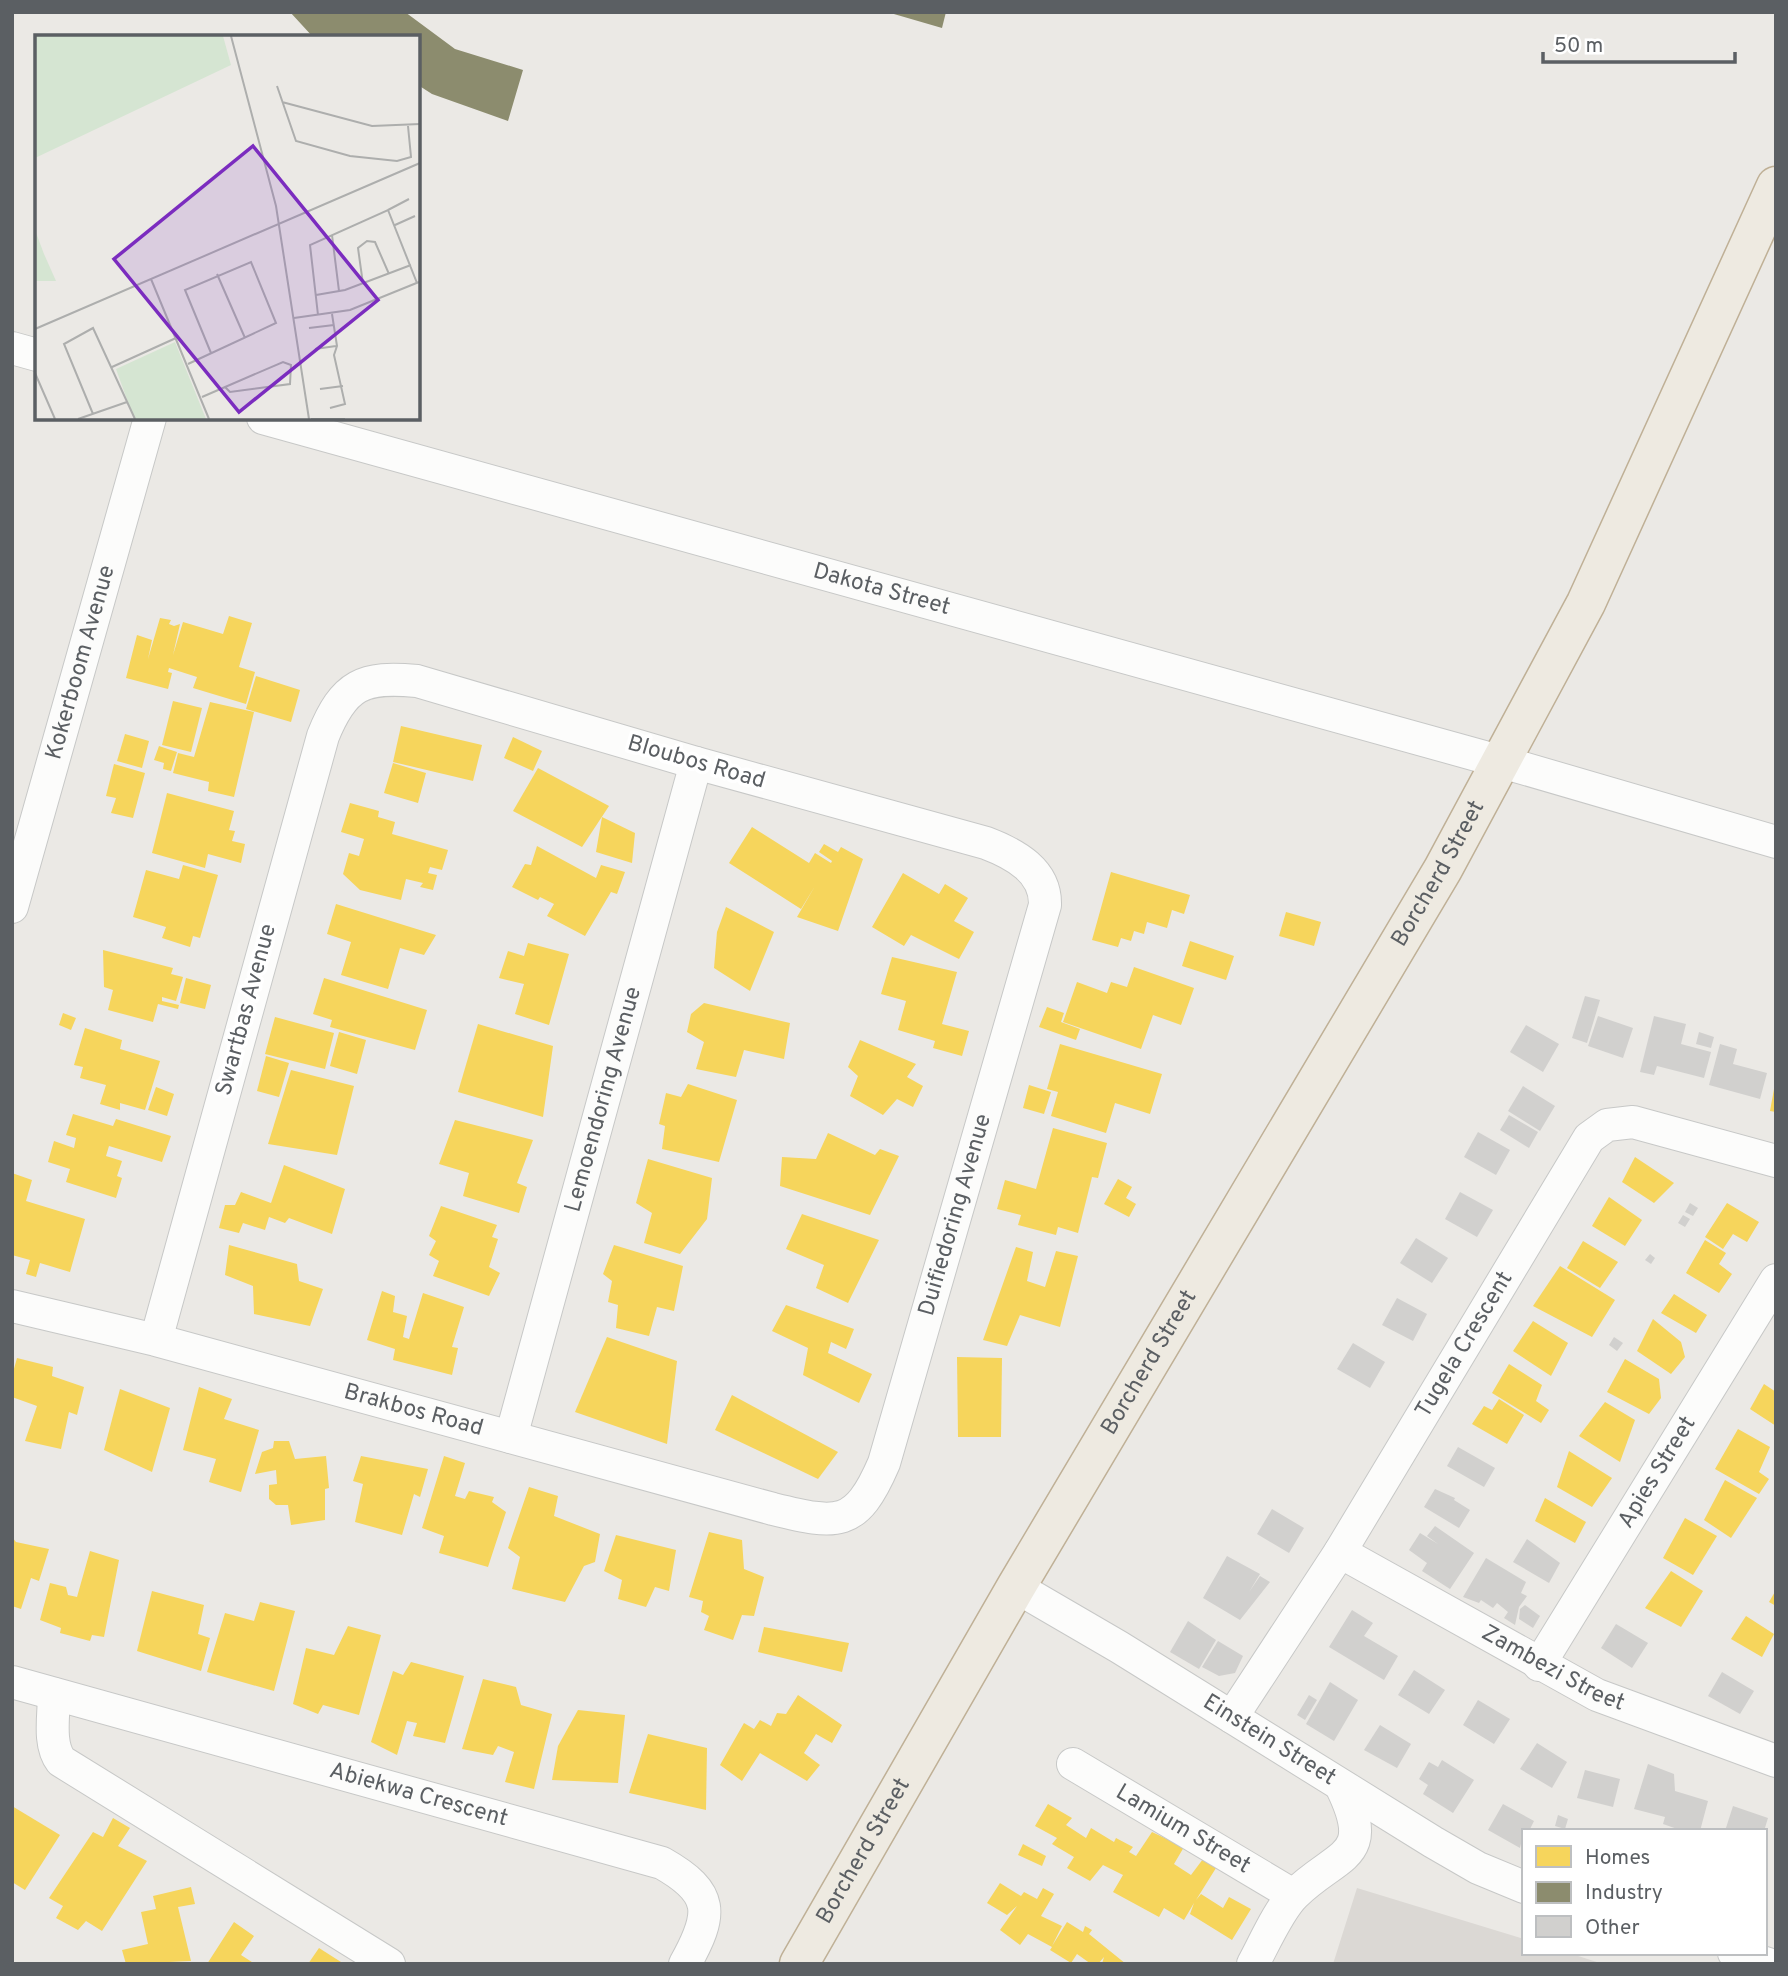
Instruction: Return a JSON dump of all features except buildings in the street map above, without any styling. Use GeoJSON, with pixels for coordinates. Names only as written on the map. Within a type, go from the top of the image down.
{"type":"FeatureCollection","features":[{"type":"Feature","properties":{"kind":"highway","name":"Borcherd Street"},"geometry":{"type":"LineString","coordinates":[[799,1964],[1016,1587],[1443,869],[1502,762],[1586,603],[1776,186]]}},
{"type":"Feature","properties":{"kind":"street"},"geometry":{"type":"LineString","coordinates":[[12,348],[35,354]]}},
{"type":"Feature","properties":{"kind":"street","name":"Kokerboom Avenue"},"geometry":{"type":"LineString","coordinates":[[12,907],[149,420]]}},
{"type":"Feature","properties":{"kind":"street","name":"Dakota Street"},"geometry":{"type":"LineString","coordinates":[[270,420],[1502,762],[1776,842]]}},
{"type":"Feature","properties":{"kind":"street","name":"Bloubos Road"},"geometry":{"type":"LineString","coordinates":[[353,688],[392,679],[417,681],[696,763],[986,843],[1012,855],[1033,871]]}},
{"type":"Feature","properties":{"kind":"street","name":"Swartbas Avenue"},"geometry":{"type":"LineString","coordinates":[[156,1340],[323,736],[335,706],[353,688]]}},
{"type":"Feature","properties":{"kind":"street","name":"Lemoendoring Avenue"},"geometry":{"type":"LineString","coordinates":[[511,1437],[696,763]]}},
{"type":"Feature","properties":{"kind":"street","name":"Duifiedoring Avenue"},"geometry":{"type":"LineString","coordinates":[[814,1519],[842,1517],[860,1507],[872,1492],[884,1463],[1045,905],[1042,883],[1033,871]]}},
{"type":"Feature","properties":{"kind":"street","name":"Tugela Crescent"},"geometry":{"type":"LineString","coordinates":[[1232,1717],[1340,1552],[1575,1158],[1598,1130],[1618,1122],[1633,1122],[1776,1161]]}},
{"type":"Feature","properties":{"kind":"street","name":"Apies Street"},"geometry":{"type":"LineString","coordinates":[[1539,1665],[1776,1280]]}},
{"type":"Feature","properties":{"kind":"street","name":"Brakbos Road"},"geometry":{"type":"LineString","coordinates":[[12,1306],[156,1340],[814,1519]]}},
{"type":"Feature","properties":{"kind":"street","name":"Zambezi Street"},"geometry":{"type":"LineString","coordinates":[[1340,1552],[1597,1695],[1775,1760]]}},
{"type":"Feature","properties":{"kind":"street","name":"Einstein Street"},"geometry":{"type":"LineString","coordinates":[[1016,1587],[1232,1717],[1342,1788],[1478,1868],[1522,1886]]}},
{"type":"Feature","properties":{"kind":"street","name":"Abiekwa Crescent"},"geometry":{"type":"LineString","coordinates":[[12,1682],[662,1864],[693,1883],[703,1896],[706,1920],[685,1964]]}},
{"type":"Feature","properties":{"kind":"street"},"geometry":{"type":"LineString","coordinates":[[54,1694],[54,1747],[61,1761],[390,1964]]}},
{"type":"Feature","properties":{"kind":"street","name":"Lamium Street"},"geometry":{"type":"LineString","coordinates":[[1073,1764],[1293,1895]]}},
{"type":"Feature","properties":{"kind":"street"},"geometry":{"type":"LineString","coordinates":[[1253,1964],[1293,1895],[1336,1863],[1355,1840],[1356,1822],[1342,1788]]}},
{"type":"Feature","properties":{"kind":"street"},"geometry":{"type":"LineString","coordinates":[[1740,1955],[1768,1964]]}},
{"type":"Feature","properties":{"kind":"shaded area"},"geometry":{"type":"Polygon","coordinates":[[[1357,1888],[1522,1938],[1522,1955],[1575,1955],[1603,1964],[1333,1964],[1357,1888]]]}}]}
